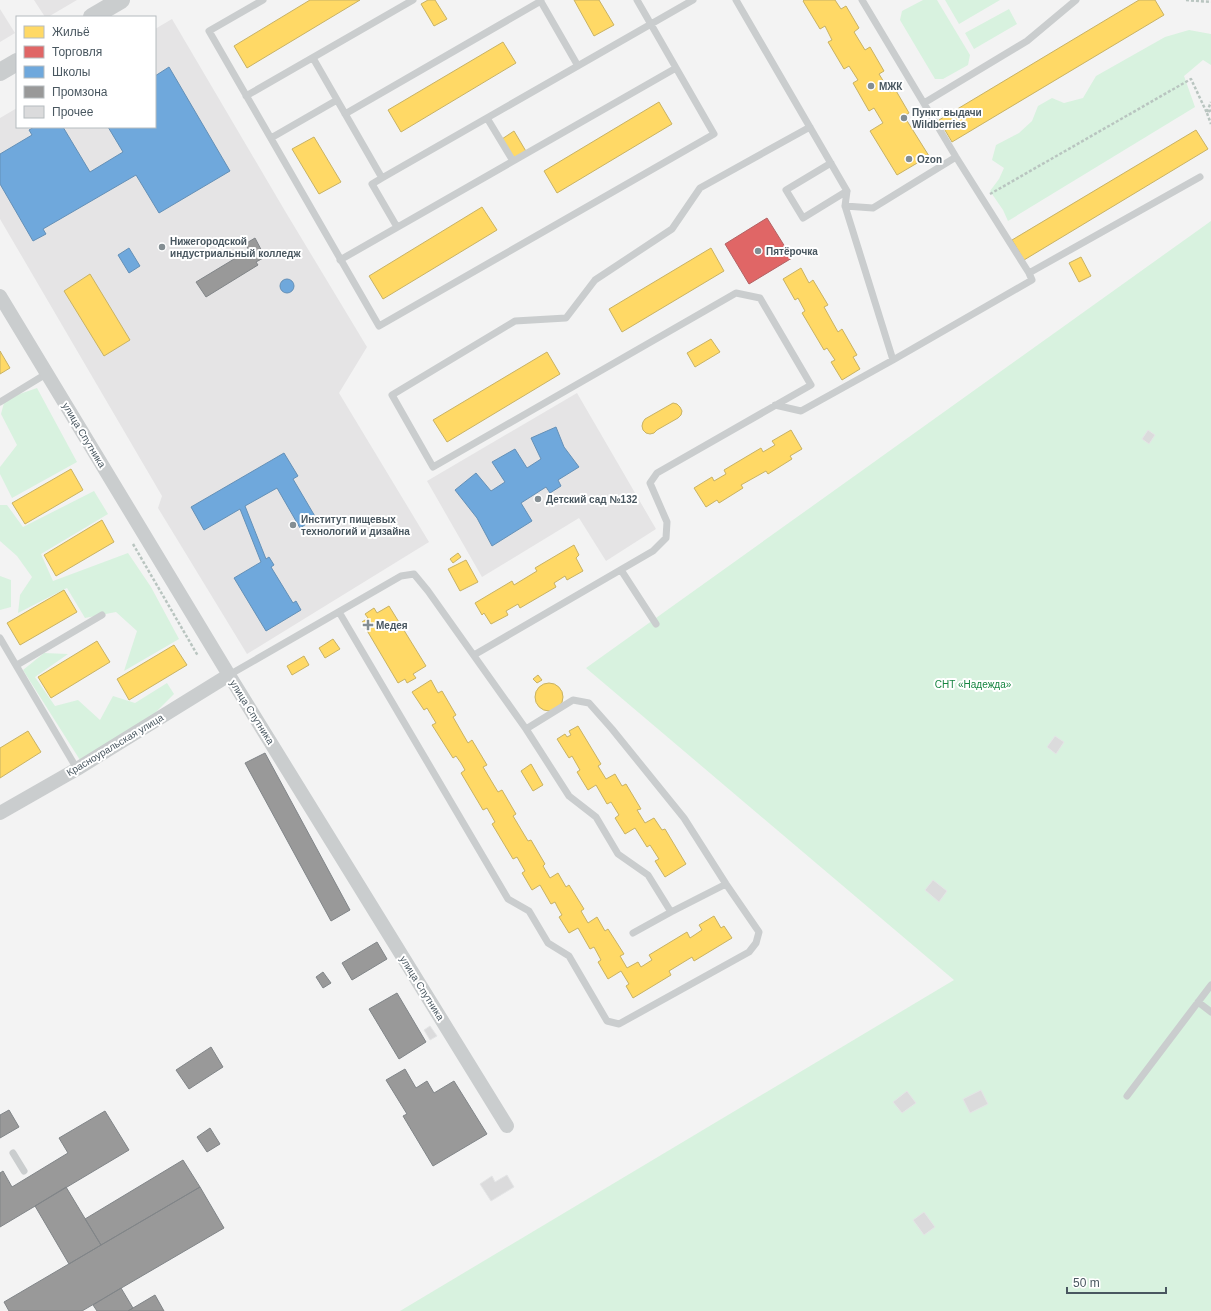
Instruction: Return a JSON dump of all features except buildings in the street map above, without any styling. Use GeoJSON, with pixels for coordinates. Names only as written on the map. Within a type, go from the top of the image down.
{"type":"FeatureCollection","features":[{"type":"Feature","properties":{"kind":"street"},"geometry":{"type":"LineString","coordinates":[[94,16],[121,0]]}},
{"type":"Feature","properties":{"kind":"street"},"geometry":{"type":"LineString","coordinates":[[0,72],[16,63]]}},
{"type":"Feature","properties":{"kind":"street","name":"улица Спутника"},"geometry":{"type":"LineString","coordinates":[[0,296],[229,675],[506,1126]]}},
{"type":"Feature","properties":{"kind":"street","name":"Красноуральская улица"},"geometry":{"type":"LineString","coordinates":[[0,813],[77,769],[229,675]]}},
{"type":"Feature","properties":{"kind":"lane"},"geometry":{"type":"LineString","coordinates":[[263,0],[209,31],[379,326],[714,134],[637,0]]}},
{"type":"Feature","properties":{"kind":"lane"},"geometry":{"type":"LineString","coordinates":[[397,227],[372,184],[693,0]]}},
{"type":"Feature","properties":{"kind":"lane"},"geometry":{"type":"LineString","coordinates":[[736,0],[847,191],[845,206],[893,360]]}},
{"type":"Feature","properties":{"kind":"lane"},"geometry":{"type":"LineString","coordinates":[[775,405],[801,411],[1032,280],[862,0]]}},
{"type":"Feature","properties":{"kind":"lane"},"geometry":{"type":"LineString","coordinates":[[924,103],[1027,41],[1076,0]]}},
{"type":"Feature","properties":{"kind":"lane"},"geometry":{"type":"LineString","coordinates":[[246,96],[410,1]]}},
{"type":"Feature","properties":{"kind":"lane"},"geometry":{"type":"LineString","coordinates":[[345,114],[540,1],[578,66]]}},
{"type":"Feature","properties":{"kind":"lane"},"geometry":{"type":"LineString","coordinates":[[312,58],[382,178]]}},
{"type":"Feature","properties":{"kind":"lane"},"geometry":{"type":"LineString","coordinates":[[340,260],[676,68]]}},
{"type":"Feature","properties":{"kind":"lane"},"geometry":{"type":"LineString","coordinates":[[270,138],[337,100]]}},
{"type":"Feature","properties":{"kind":"lane"},"geometry":{"type":"LineString","coordinates":[[487,118],[512,161]]}},
{"type":"Feature","properties":{"kind":"lane"},"geometry":{"type":"LineString","coordinates":[[474,655],[653,551],[666,538],[667,522],[650,484],[657,473],[811,384],[760,298],[736,293],[433,467],[392,395],[515,321],[566,318],[595,280],[672,229],[700,188],[810,127]]}},
{"type":"Feature","properties":{"kind":"lane"},"geometry":{"type":"LineString","coordinates":[[845,206],[873,208],[956,157]]}},
{"type":"Feature","properties":{"kind":"lane"},"geometry":{"type":"LineString","coordinates":[[831,163],[786,190],[803,218],[847,191]]}},
{"type":"Feature","properties":{"kind":"lane"},"geometry":{"type":"LineString","coordinates":[[1029,273],[1200,176]]}},
{"type":"Feature","properties":{"kind":"lane"},"geometry":{"type":"LineString","coordinates":[[0,402],[46,374]]}},
{"type":"Feature","properties":{"kind":"lane"},"geometry":{"type":"LineString","coordinates":[[621,570],[656,624]]}},
{"type":"Feature","properties":{"kind":"lane"},"geometry":{"type":"LineString","coordinates":[[229,675],[401,576],[414,574],[526,729],[569,796],[596,817],[618,854],[648,875],[671,912]]}},
{"type":"Feature","properties":{"kind":"lane"},"geometry":{"type":"LineString","coordinates":[[339,612],[508,899],[529,911],[548,943],[569,956],[607,1022],[619,1024],[749,952],[756,944],[758,932],[684,818],[589,703],[573,700],[526,729]]}},
{"type":"Feature","properties":{"kind":"lane"},"geometry":{"type":"LineString","coordinates":[[17,665],[102,615]]}},
{"type":"Feature","properties":{"kind":"lane"},"geometry":{"type":"LineString","coordinates":[[0,638],[77,769]]}},
{"type":"Feature","properties":{"kind":"lane"},"geometry":{"type":"LineString","coordinates":[[633,933],[726,884]]}},
{"type":"Feature","properties":{"kind":"lane"},"geometry":{"type":"LineString","coordinates":[[1127,1096],[1211,985]]}},
{"type":"Feature","properties":{"kind":"lane"},"geometry":{"type":"LineString","coordinates":[[1198,1002],[1211,1012]]}},
{"type":"Feature","properties":{"kind":"lane"},"geometry":{"type":"LineString","coordinates":[[13,1153],[24,1171]]}},
{"type":"Feature","properties":{"kind":"path"},"geometry":{"type":"LineString","coordinates":[[1186,0],[1211,2]]}},
{"type":"Feature","properties":{"kind":"path"},"geometry":{"type":"LineString","coordinates":[[983,198],[1191,79],[1211,124]]}},
{"type":"Feature","properties":{"kind":"path"},"geometry":{"type":"LineString","coordinates":[[1207,113],[1211,102]]}},
{"type":"Feature","properties":{"kind":"path"},"geometry":{"type":"LineString","coordinates":[[1207,113],[1211,110]]}},
{"type":"Feature","properties":{"kind":"shaded area"},"geometry":{"type":"Polygon","coordinates":[[[34,0],[77,0],[50,16],[44,16],[34,0]]]}},
{"type":"Feature","properties":{"kind":"shaded area"},"geometry":{"type":"Polygon","coordinates":[[[0,9],[15,33],[0,42],[0,9]]]}},
{"type":"Feature","properties":{"kind":"shaded area","name":"Нижегородской индустриальный колледж"},"geometry":{"type":"Polygon","coordinates":[[[172,19],[367,347],[339,393],[429,542],[247,654],[158,508],[162,496],[0,219],[0,118],[16,109],[16,128],[156,128],[156,28],[172,19]]]}},
{"type":"Feature","properties":{"kind":"shaded area","name":"Детский сад №132"},"geometry":{"type":"Polygon","coordinates":[[[577,393],[656,529],[606,561],[579,518],[482,577],[427,481],[577,393]]]}},
{"type":"Feature","properties":{"kind":"green space"},"geometry":{"type":"Polygon","coordinates":[[[923,0],[937,0],[970,55],[968,65],[943,79],[935,79],[900,20],[902,11],[923,0]]]}},
{"type":"Feature","properties":{"kind":"green space"},"geometry":{"type":"Polygon","coordinates":[[[945,0],[1000,0],[959,24],[945,0]]]}},
{"type":"Feature","properties":{"kind":"green space"},"geometry":{"type":"Polygon","coordinates":[[[1009,9],[1017,24],[974,49],[965,33],[1009,9]]]}},
{"type":"Feature","properties":{"kind":"green space"},"geometry":{"type":"Polygon","coordinates":[[[1189,30],[1211,34],[1211,65],[1203,60],[1184,76],[1195,107],[1008,221],[1003,210],[990,191],[999,179],[1004,168],[992,160],[996,145],[1019,133],[1032,121],[1038,106],[1052,98],[1064,103],[1083,98],[1096,76],[1165,37],[1189,30]]]}},
{"type":"Feature","properties":{"kind":"green space","name":"СНТ «Надежда»"},"geometry":{"type":"Polygon","coordinates":[[[1211,221],[1211,1311],[400,1311],[954,980],[586,668],[1211,221]]]}},
{"type":"Feature","properties":{"kind":"green space"},"geometry":{"type":"Polygon","coordinates":[[[37,388],[77,462],[12,498],[0,474],[0,467],[17,445],[1,414],[5,399],[37,388]]]}},
{"type":"Feature","properties":{"kind":"green space"},"geometry":{"type":"Polygon","coordinates":[[[94,491],[108,514],[41,554],[53,581],[128,553],[151,587],[179,639],[124,671],[137,631],[116,612],[85,618],[67,588],[18,613],[20,595],[32,577],[17,556],[0,541],[0,505],[7,505],[23,527],[94,491]]]}},
{"type":"Feature","properties":{"kind":"green space"},"geometry":{"type":"Polygon","coordinates":[[[0,576],[11,580],[11,607],[0,610],[0,576]]]}},
{"type":"Feature","properties":{"kind":"green space"},"geometry":{"type":"Polygon","coordinates":[[[44,653],[68,654],[35,677],[55,706],[78,700],[100,720],[113,696],[135,703],[167,683],[174,694],[141,727],[80,760],[23,670],[44,653]]]}},
{"type":"Feature","properties":{"kind":"place","name":"МЖК"},"geometry":{"type":"Point","coordinates":[871,86]}},
{"type":"Feature","properties":{"kind":"place","name":"Пункт выдачи Wildberries"},"geometry":{"type":"Point","coordinates":[904,118]}},
{"type":"Feature","properties":{"kind":"place","name":"Ozon"},"geometry":{"type":"Point","coordinates":[909,159]}},
{"type":"Feature","properties":{"kind":"place","name":"Нижегородской индустриальный колледж"},"geometry":{"type":"Point","coordinates":[162,247]}},
{"type":"Feature","properties":{"kind":"place","name":"Пятёрочка"},"geometry":{"type":"Point","coordinates":[758,251]}},
{"type":"Feature","properties":{"kind":"place","name":"Детский сад №132"},"geometry":{"type":"Point","coordinates":[538,499]}},
{"type":"Feature","properties":{"kind":"place","name":"Институт пищевых технологий и дизайна"},"geometry":{"type":"Point","coordinates":[293,525]}},
{"type":"Feature","properties":{"kind":"place","name":"Медея"},"geometry":{"type":"Point","coordinates":[368,625]}}]}
